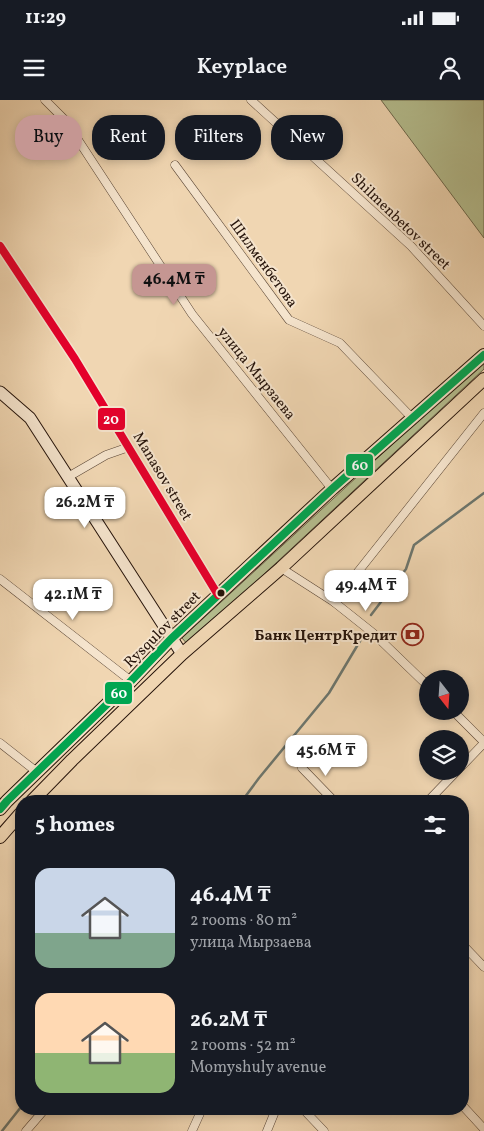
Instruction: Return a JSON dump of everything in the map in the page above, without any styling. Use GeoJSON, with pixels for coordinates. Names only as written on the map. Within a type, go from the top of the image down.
{"type":"FeatureCollection","features":[{"type":"Feature","properties":{"kind":"main road","name":"Rysqulov street"},"geometry":{"type":"LineString","coordinates":[[4,805],[131,681],[171,639],[332,489],[484,355]]}},
{"type":"Feature","properties":{"kind":"main road","name":"Rysqulov street"},"geometry":{"type":"LineString","coordinates":[[38,795],[182,654],[280,568],[484,378]]}},
{"type":"Feature","properties":{"kind":"main road"},"geometry":{"type":"LineString","coordinates":[[0,392],[30,418],[182,654]]}},
{"type":"Feature","properties":{"kind":"main road"},"geometry":{"type":"LineString","coordinates":[[0,837],[15,819]]}},
{"type":"Feature","properties":{"kind":"street","name":"улица Мырзаева"},"geometry":{"type":"LineString","coordinates":[[45,100],[66,120],[192,314],[332,489]]}},
{"type":"Feature","properties":{"kind":"street","name":"Shilmenbetov street"},"geometry":{"type":"LineString","coordinates":[[251,100],[411,246],[484,326]]}},
{"type":"Feature","properties":{"kind":"street","name":"Шилменбетова"},"geometry":{"type":"LineString","coordinates":[[175,165],[289,320],[340,343],[413,419]]}},
{"type":"Feature","properties":{"kind":"street","name":"Manasov street"},"geometry":{"type":"LineString","coordinates":[[0,246],[75,359],[218,595]]}},
{"type":"Feature","properties":{"kind":"street"},"geometry":{"type":"LineString","coordinates":[[334,602],[484,413]]}},
{"type":"Feature","properties":{"kind":"street"},"geometry":{"type":"LineString","coordinates":[[68,477],[106,455],[129,447]]}},
{"type":"Feature","properties":{"kind":"street"},"geometry":{"type":"LineString","coordinates":[[280,568],[334,602],[373,633],[419,677]]}},
{"type":"Feature","properties":{"kind":"street"},"geometry":{"type":"LineString","coordinates":[[0,579],[131,681]]}},
{"type":"Feature","properties":{"kind":"street"},"geometry":{"type":"LineString","coordinates":[[462,720],[484,743],[469,759]]}},
{"type":"Feature","properties":{"kind":"street"},"geometry":{"type":"LineString","coordinates":[[0,743],[36,772]]}},
{"type":"Feature","properties":{"kind":"street"},"geometry":{"type":"LineString","coordinates":[[302,768],[328,795]]}},
{"type":"Feature","properties":{"kind":"street"},"geometry":{"type":"LineString","coordinates":[[434,795],[448,780]]}},
{"type":"Feature","properties":{"kind":"street"},"geometry":{"type":"LineString","coordinates":[[469,951],[484,967]]}},
{"type":"Feature","properties":{"kind":"street"},"geometry":{"type":"LineString","coordinates":[[469,1113],[484,1129]]}},
{"type":"Feature","properties":{"kind":"street"},"geometry":{"type":"LineString","coordinates":[[26,1131],[40,1115]]}},
{"type":"Feature","properties":{"kind":"street"},"geometry":{"type":"LineString","coordinates":[[192,1131],[199,1115]]}},
{"type":"Feature","properties":{"kind":"street"},"geometry":{"type":"LineString","coordinates":[[267,1131],[274,1115]]}},
{"type":"Feature","properties":{"kind":"street"},"geometry":{"type":"LineString","coordinates":[[309,1115],[324,1131]]}},
{"type":"Feature","properties":{"kind":"green space"},"geometry":{"type":"Polygon","coordinates":[[[381,100],[484,100],[484,238],[384,104],[381,100]]]}},
{"type":"Feature","properties":{"kind":"green space"},"geometry":{"type":"Polygon","coordinates":[[[484,360],[484,369],[188,645],[182,638],[484,360]]]}},
{"type":"Feature","properties":{"kind":"waterway"},"geometry":{"type":"LineString","coordinates":[[371,615],[406,569],[414,545],[484,493]]}},
{"type":"Feature","properties":{"kind":"waterway"},"geometry":{"type":"LineString","coordinates":[[246,795],[329,693],[363,636]]}},
{"type":"Feature","properties":{"kind":"waterway"},"geometry":{"type":"LineString","coordinates":[[2,1131],[15,1115]]}},
{"type":"Feature","properties":{"kind":"transit line","name":"20"},"geometry":{"type":"LineString","coordinates":[[0,246],[75,359],[218,595]]}},
{"type":"Feature","properties":{"kind":"transit line","name":"60"},"geometry":{"type":"LineString","coordinates":[[0,809],[131,681],[171,639],[332,489],[484,355]]}},
{"type":"Feature","properties":{"kind":"place","name":"Банк ЦентрКредит"},"geometry":{"type":"Point","coordinates":[413,635]}}]}
